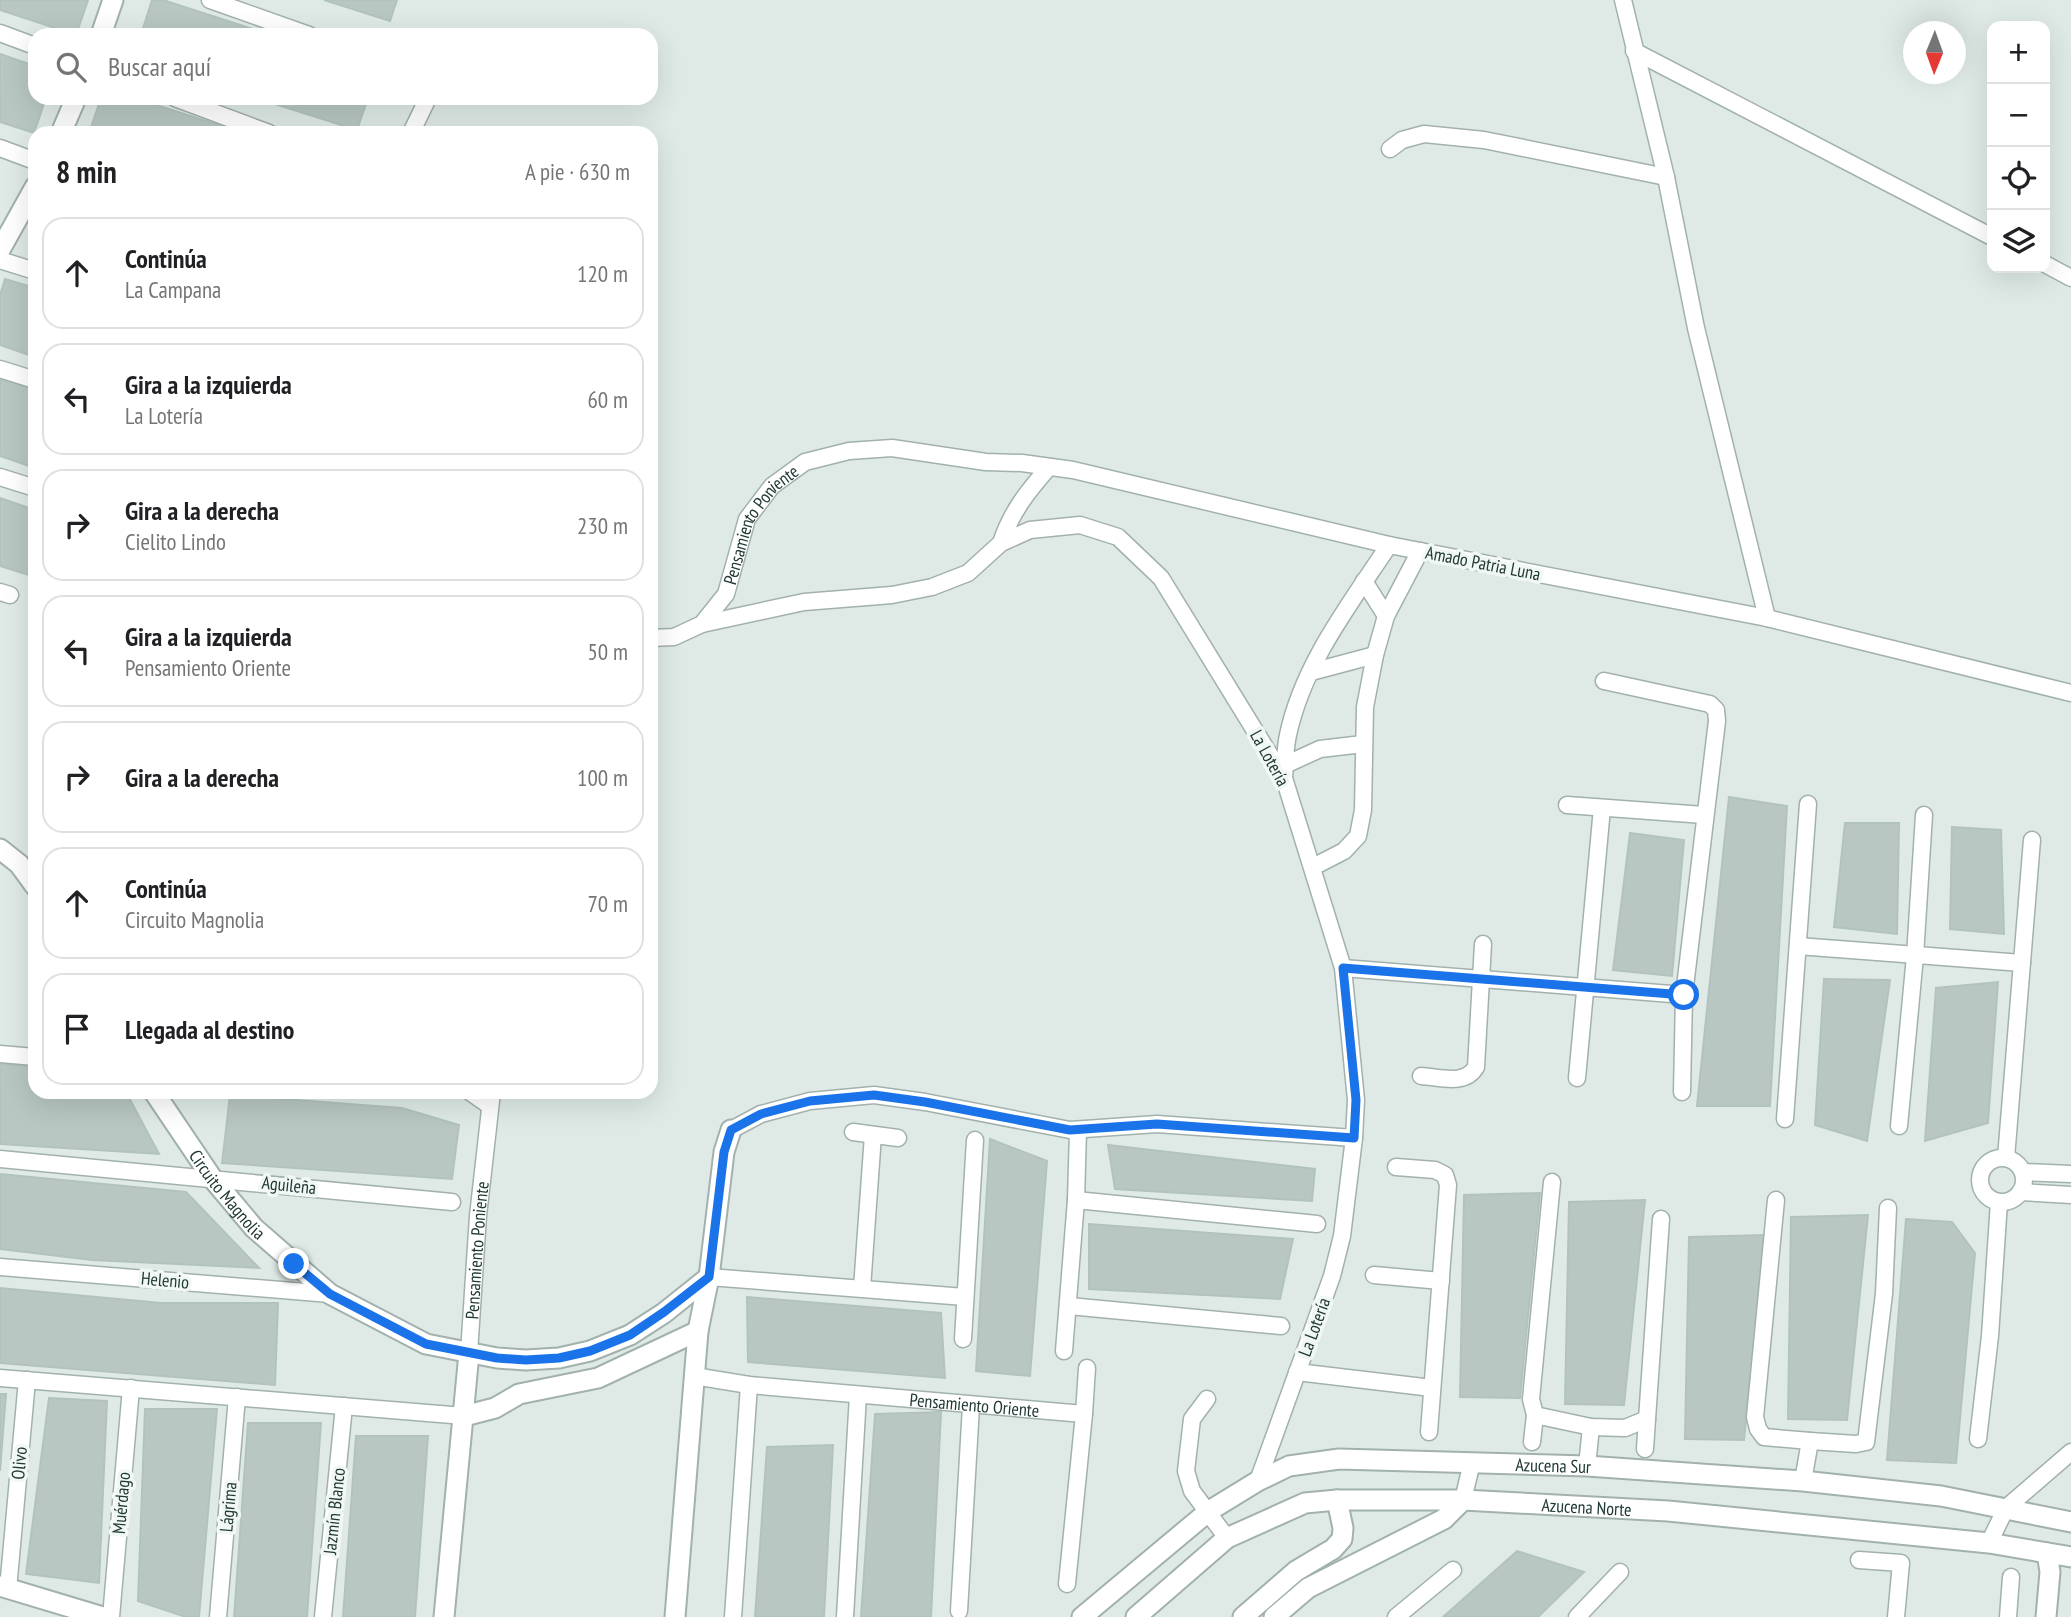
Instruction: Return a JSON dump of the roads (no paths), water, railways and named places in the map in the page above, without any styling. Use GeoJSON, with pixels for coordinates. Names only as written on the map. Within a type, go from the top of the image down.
{"type":"FeatureCollection","features":[{"type":"Feature","properties":{"kind":"street"},"geometry":{"type":"LineString","coordinates":[[103,28],[113,0]]}},
{"type":"Feature","properties":{"kind":"street"},"geometry":{"type":"LineString","coordinates":[[210,0],[289,28]]}},
{"type":"Feature","properties":{"kind":"street"},"geometry":{"type":"LineString","coordinates":[[1623,0],[1666,177],[1696,328],[1767,618]]}},
{"type":"Feature","properties":{"kind":"street"},"geometry":{"type":"LineString","coordinates":[[0,33],[28,43]]}},
{"type":"Feature","properties":{"kind":"street"},"geometry":{"type":"LineString","coordinates":[[1634,51],[1987,234]]}},
{"type":"Feature","properties":{"kind":"street"},"geometry":{"type":"LineString","coordinates":[[64,126],[73,105]]}},
{"type":"Feature","properties":{"kind":"street"},"geometry":{"type":"LineString","coordinates":[[194,105],[250,126]]}},
{"type":"Feature","properties":{"kind":"street"},"geometry":{"type":"LineString","coordinates":[[414,126],[425,105]]}},
{"type":"Feature","properties":{"kind":"street"},"geometry":{"type":"LineString","coordinates":[[1390,149],[1402,140],[1424,134],[1485,140],[1666,177]]}},
{"type":"Feature","properties":{"kind":"street"},"geometry":{"type":"LineString","coordinates":[[0,148],[28,158]]}},
{"type":"Feature","properties":{"kind":"street"},"geometry":{"type":"LineString","coordinates":[[0,250],[28,200]]}},
{"type":"Feature","properties":{"kind":"street"},"geometry":{"type":"LineString","coordinates":[[0,260],[28,269]]}},
{"type":"Feature","properties":{"kind":"street"},"geometry":{"type":"LineString","coordinates":[[2050,267],[2071,278]]}},
{"type":"Feature","properties":{"kind":"street"},"geometry":{"type":"LineString","coordinates":[[0,369],[28,378]]}},
{"type":"Feature","properties":{"kind":"street","name":"Amado Patria Luna"},"geometry":{"type":"LineString","coordinates":[[892,448],[986,462],[1073,470],[1389,545],[1767,618],[2071,693]]}},
{"type":"Feature","properties":{"kind":"street","name":"Pensamiento Poniente"},"geometry":{"type":"LineString","coordinates":[[702,624],[726,594],[747,519],[772,485],[806,461],[849,451],[892,448]]}},
{"type":"Feature","properties":{"kind":"street"},"geometry":{"type":"LineString","coordinates":[[1001,543],[1021,499],[1049,467]]}},
{"type":"Feature","properties":{"kind":"street"},"geometry":{"type":"LineString","coordinates":[[0,477],[28,486]]}},
{"type":"Feature","properties":{"kind":"street","name":"La Lotería"},"geometry":{"type":"LineString","coordinates":[[702,624],[804,602],[892,596],[932,587],[968,573],[1001,543],[1030,530],[1080,525],[1118,537],[1161,578],[1284,772],[1343,968],[1356,1100],[1342,1236],[1332,1276],[1258,1480]]}},
{"type":"Feature","properties":{"kind":"street"},"geometry":{"type":"LineString","coordinates":[[1284,772],[1288,736],[1299,697],[1328,636],[1389,545]]}},
{"type":"Feature","properties":{"kind":"street"},"geometry":{"type":"LineString","coordinates":[[1313,867],[1344,851],[1358,836],[1363,810],[1365,707],[1375,655],[1385,616],[1420,551]]}},
{"type":"Feature","properties":{"kind":"street"},"geometry":{"type":"LineString","coordinates":[[1364,581],[1385,616]]}},
{"type":"Feature","properties":{"kind":"street"},"geometry":{"type":"LineString","coordinates":[[658,637],[674,636],[702,624]]}},
{"type":"Feature","properties":{"kind":"street"},"geometry":{"type":"LineString","coordinates":[[1311,672],[1375,655]]}},
{"type":"Feature","properties":{"kind":"street"},"geometry":{"type":"LineString","coordinates":[[1604,681],[1710,704],[1716,710],[1717,721],[1684,995],[1682,1092]]}},
{"type":"Feature","properties":{"kind":"street"},"geometry":{"type":"LineString","coordinates":[[1284,772],[1320,749],[1363,744]]}},
{"type":"Feature","properties":{"kind":"street"},"geometry":{"type":"LineString","coordinates":[[1785,1119],[1808,804]]}},
{"type":"Feature","properties":{"kind":"street"},"geometry":{"type":"LineString","coordinates":[[1567,805],[1704,815]]}},
{"type":"Feature","properties":{"kind":"street"},"geometry":{"type":"LineString","coordinates":[[1577,1078],[1602,808]]}},
{"type":"Feature","properties":{"kind":"street"},"geometry":{"type":"LineString","coordinates":[[1899,1126],[1915,956],[1924,815]]}},
{"type":"Feature","properties":{"kind":"street"},"geometry":{"type":"LineString","coordinates":[[2006,1158],[2032,840]]}},
{"type":"Feature","properties":{"kind":"street"},"geometry":{"type":"LineString","coordinates":[[0,849],[19,864],[28,876]]}},
{"type":"Feature","properties":{"kind":"street"},"geometry":{"type":"LineString","coordinates":[[1421,1076],[1464,1079],[1471,1075],[1476,1067],[1483,944]]}},
{"type":"Feature","properties":{"kind":"street"},"geometry":{"type":"LineString","coordinates":[[1798,946],[2022,963]]}},
{"type":"Feature","properties":{"kind":"street"},"geometry":{"type":"LineString","coordinates":[[1343,968],[1684,995]]}},
{"type":"Feature","properties":{"kind":"street"},"geometry":{"type":"LineString","coordinates":[[0,1054],[28,1056]]}},
{"type":"Feature","properties":{"kind":"street"},"geometry":{"type":"LineString","coordinates":[[675,1617],[698,1331],[709,1277],[724,1152],[731,1130],[761,1114],[810,1101],[874,1095],[1078,1130],[1157,1124],[1354,1138]]}},
{"type":"Feature","properties":{"kind":"street","name":"Circuito Magnolia"},"geometry":{"type":"LineString","coordinates":[[159,1099],[212,1178],[254,1228],[330,1294],[426,1344],[468,1353],[526,1360],[559,1358],[590,1351],[630,1335],[709,1277]]}},
{"type":"Feature","properties":{"kind":"street","name":"Pensamiento Poniente"},"geometry":{"type":"LineString","coordinates":[[444,1617],[464,1416],[478,1216],[491,1099]]}},
{"type":"Feature","properties":{"kind":"street"},"geometry":{"type":"LineString","coordinates":[[1064,1351],[1076,1200],[1078,1130]]}},
{"type":"Feature","properties":{"kind":"street"},"geometry":{"type":"LineString","coordinates":[[853,1132],[898,1139]]}},
{"type":"Feature","properties":{"kind":"street"},"geometry":{"type":"LineString","coordinates":[[862,1288],[873,1135]]}},
{"type":"Feature","properties":{"kind":"street"},"geometry":{"type":"LineString","coordinates":[[963,1339],[975,1140]]}},
{"type":"Feature","properties":{"kind":"street"},"geometry":{"type":"LineString","coordinates":[[2021,1192],[2023,1172],[2016,1163],[2006,1158],[1994,1159],[1985,1166],[1980,1177],[1982,1188],[1989,1197],[1999,1202],[2007,1201],[2021,1192],[2071,1195]]}},
{"type":"Feature","properties":{"kind":"street","name":"Aguileña"},"geometry":{"type":"LineString","coordinates":[[0,1160],[452,1202]]}},
{"type":"Feature","properties":{"kind":"street"},"geometry":{"type":"LineString","coordinates":[[1396,1167],[1435,1170],[1445,1175],[1448,1185],[1429,1432]]}},
{"type":"Feature","properties":{"kind":"street"},"geometry":{"type":"LineString","coordinates":[[2023,1172],[2071,1174]]}},
{"type":"Feature","properties":{"kind":"street"},"geometry":{"type":"LineString","coordinates":[[1532,1442],[1535,1415],[1531,1399],[1552,1182]]}},
{"type":"Feature","properties":{"kind":"street"},"geometry":{"type":"LineString","coordinates":[[1076,1200],[1317,1223]]}},
{"type":"Feature","properties":{"kind":"street"},"geometry":{"type":"LineString","coordinates":[[1776,1200],[1755,1417],[1758,1429],[1764,1437],[1810,1441],[1856,1444],[1866,1442],[1884,1294],[1888,1208]]}},
{"type":"Feature","properties":{"kind":"street"},"geometry":{"type":"LineString","coordinates":[[1978,1439],[1990,1336],[1999,1202]]}},
{"type":"Feature","properties":{"kind":"street"},"geometry":{"type":"LineString","coordinates":[[1646,1449],[1661,1219]]}},
{"type":"Feature","properties":{"kind":"street","name":"Helenio"},"geometry":{"type":"LineString","coordinates":[[0,1267],[330,1294]]}},
{"type":"Feature","properties":{"kind":"street"},"geometry":{"type":"LineString","coordinates":[[1374,1276],[1440,1281]]}},
{"type":"Feature","properties":{"kind":"street"},"geometry":{"type":"LineString","coordinates":[[709,1277],[965,1297]]}},
{"type":"Feature","properties":{"kind":"street"},"geometry":{"type":"LineString","coordinates":[[1069,1306],[1281,1326]]}},
{"type":"Feature","properties":{"kind":"street"},"geometry":{"type":"LineString","coordinates":[[0,1378],[464,1416],[495,1408],[519,1394],[598,1378],[698,1331]]}},
{"type":"Feature","properties":{"kind":"street"},"geometry":{"type":"LineString","coordinates":[[1067,1584],[1087,1368]]}},
{"type":"Feature","properties":{"kind":"street"},"geometry":{"type":"LineString","coordinates":[[1297,1372],[1432,1388]]}},
{"type":"Feature","properties":{"kind":"street","name":"Pensamiento Oriente"},"geometry":{"type":"LineString","coordinates":[[694,1376],[749,1385],[1084,1414]]}},
{"type":"Feature","properties":{"kind":"street","name":"Olivo"},"geometry":{"type":"LineString","coordinates":[[4,1588],[27,1380]]}},
{"type":"Feature","properties":{"kind":"street"},"geometry":{"type":"LineString","coordinates":[[733,1617],[749,1385]]}},
{"type":"Feature","properties":{"kind":"street","name":"Muérdago"},"geometry":{"type":"LineString","coordinates":[[111,1617],[131,1388]]}},
{"type":"Feature","properties":{"kind":"street"},"geometry":{"type":"LineString","coordinates":[[845,1617],[858,1395]]}},
{"type":"Feature","properties":{"kind":"street","name":"Lágrima"},"geometry":{"type":"LineString","coordinates":[[218,1617],[237,1397]]}},
{"type":"Feature","properties":{"kind":"street"},"geometry":{"type":"LineString","coordinates":[[1207,1399],[1192,1419],[1186,1471],[1192,1491],[1227,1538]]}},
{"type":"Feature","properties":{"kind":"street","name":"Jazmín Blanco"},"geometry":{"type":"LineString","coordinates":[[323,1617],[344,1406]]}},
{"type":"Feature","properties":{"kind":"street"},"geometry":{"type":"LineString","coordinates":[[959,1611],[971,1406]]}},
{"type":"Feature","properties":{"kind":"street"},"geometry":{"type":"LineString","coordinates":[[1535,1415],[1591,1427],[1625,1428],[1647,1419]]}},
{"type":"Feature","properties":{"kind":"street"},"geometry":{"type":"LineString","coordinates":[[1587,1466],[1591,1427]]}},
{"type":"Feature","properties":{"kind":"street"},"geometry":{"type":"LineString","coordinates":[[1803,1481],[1810,1441]]}},
{"type":"Feature","properties":{"kind":"street"},"geometry":{"type":"LineString","coordinates":[[1989,1543],[2006,1508],[2069,1457]]}},
{"type":"Feature","properties":{"kind":"street","name":"Azucena Sur"},"geometry":{"type":"LineString","coordinates":[[1082,1617],[1209,1511],[1258,1480],[1289,1466],[1339,1459],[1587,1466],[1803,1481],[1941,1496],[2071,1522]]}},
{"type":"Feature","properties":{"kind":"street"},"geometry":{"type":"LineString","coordinates":[[1274,1617],[1308,1588],[1444,1519],[1463,1500],[1472,1462]]}},
{"type":"Feature","properties":{"kind":"street"},"geometry":{"type":"LineString","coordinates":[[1243,1617],[1296,1571],[1333,1549],[1342,1539],[1343,1528],[1337,1500]]}},
{"type":"Feature","properties":{"kind":"street","name":"Azucena Norte"},"geometry":{"type":"LineString","coordinates":[[1136,1617],[1227,1538],[1305,1503],[1337,1500],[1463,1500],[1668,1511],[1989,1543],[2071,1557]]}},
{"type":"Feature","properties":{"kind":"street"},"geometry":{"type":"LineString","coordinates":[[2046,1617],[2050,1572],[2047,1553]]}},
{"type":"Feature","properties":{"kind":"street"},"geometry":{"type":"LineString","coordinates":[[1859,1560],[1900,1563],[1896,1617]]}},
{"type":"Feature","properties":{"kind":"street"},"geometry":{"type":"LineString","coordinates":[[1396,1617],[1453,1570]]}},
{"type":"Feature","properties":{"kind":"street"},"geometry":{"type":"LineString","coordinates":[[1577,1617],[1620,1572]]}},
{"type":"Feature","properties":{"kind":"street"},"geometry":{"type":"LineString","coordinates":[[2008,1617],[2011,1577]]}},
{"type":"Feature","properties":{"kind":"street"},"geometry":{"type":"LineString","coordinates":[[4,1588],[103,1617]]}}]}
